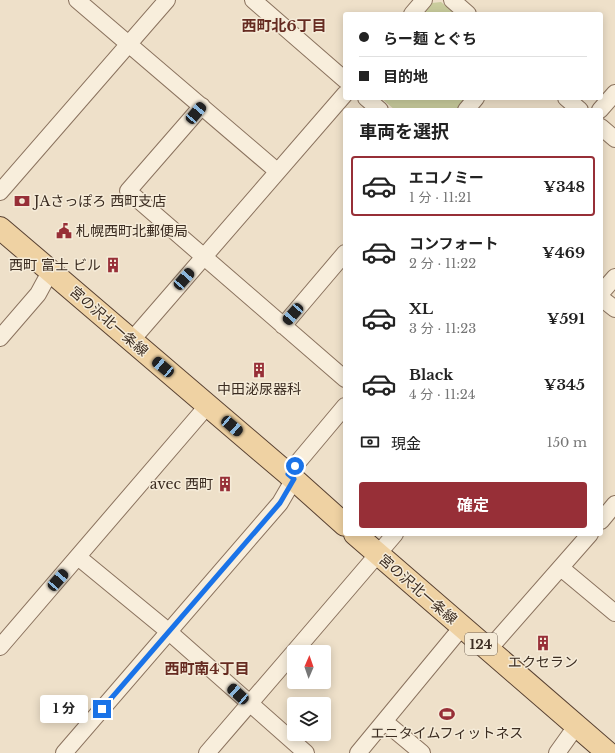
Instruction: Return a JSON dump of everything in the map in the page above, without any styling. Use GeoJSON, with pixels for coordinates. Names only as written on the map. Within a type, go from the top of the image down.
{"type":"FeatureCollection","features":[{"type":"Feature","properties":{"kind":"main road","name":"宮の沢北一条線"},"geometry":{"type":"LineString","coordinates":[[0,228],[51,270],[131,341],[343,523]]}},
{"type":"Feature","properties":{"kind":"main road","name":"宮の沢北一条線"},"geometry":{"type":"LineString","coordinates":[[357,536],[608,753]]}},
{"type":"Feature","properties":{"kind":"street"},"geometry":{"type":"LineString","coordinates":[[77,0],[276,171]]}},
{"type":"Feature","properties":{"kind":"street"},"geometry":{"type":"LineString","coordinates":[[0,192],[167,0]]}},
{"type":"Feature","properties":{"kind":"street"},"geometry":{"type":"LineString","coordinates":[[253,0],[343,78]]}},
{"type":"Feature","properties":{"kind":"street"},"geometry":{"type":"LineString","coordinates":[[414,12],[424,0]]}},
{"type":"Feature","properties":{"kind":"street"},"geometry":{"type":"LineString","coordinates":[[452,0],[466,12]]}},
{"type":"Feature","properties":{"kind":"street"},"geometry":{"type":"LineString","coordinates":[[602,108],[615,93]]}},
{"type":"Feature","properties":{"kind":"street"},"geometry":{"type":"LineString","coordinates":[[131,341],[276,171],[343,96]]}},
{"type":"Feature","properties":{"kind":"street"},"geometry":{"type":"LineString","coordinates":[[368,100],[378,108]]}},
{"type":"Feature","properties":{"kind":"street"},"geometry":{"type":"LineString","coordinates":[[468,108],[474,100]]}},
{"type":"Feature","properties":{"kind":"street"},"geometry":{"type":"LineString","coordinates":[[568,100],[578,108]]}},
{"type":"Feature","properties":{"kind":"street"},"geometry":{"type":"LineString","coordinates":[[202,106],[128,191],[343,377]]}},
{"type":"Feature","properties":{"kind":"street"},"geometry":{"type":"LineString","coordinates":[[603,129],[615,139]]}},
{"type":"Feature","properties":{"kind":"street"},"geometry":{"type":"LineString","coordinates":[[282,326],[343,255]]}},
{"type":"Feature","properties":{"kind":"street"},"geometry":{"type":"LineString","coordinates":[[0,338],[38,294],[51,270]]}},
{"type":"Feature","properties":{"kind":"street"},"geometry":{"type":"LineString","coordinates":[[603,291],[615,277]]}},
{"type":"Feature","properties":{"kind":"street"},"geometry":{"type":"LineString","coordinates":[[603,300],[615,310]]}},
{"type":"Feature","properties":{"kind":"street"},"geometry":{"type":"LineString","coordinates":[[0,647],[208,406]]}},
{"type":"Feature","properties":{"kind":"street"},"geometry":{"type":"LineString","coordinates":[[64,753],[280,503],[291,477],[343,409]]}},
{"type":"Feature","properties":{"kind":"street"},"geometry":{"type":"LineString","coordinates":[[603,519],[615,504]]}},
{"type":"Feature","properties":{"kind":"street"},"geometry":{"type":"LineString","coordinates":[[300,645],[393,536]]}},
{"type":"Feature","properties":{"kind":"street"},"geometry":{"type":"LineString","coordinates":[[489,649],[588,536]]}},
{"type":"Feature","properties":{"kind":"street"},"geometry":{"type":"LineString","coordinates":[[78,557],[168,631],[306,753]]}},
{"type":"Feature","properties":{"kind":"street"},"geometry":{"type":"LineString","coordinates":[[561,568],[615,614]]}},
{"type":"Feature","properties":{"kind":"street"},"geometry":{"type":"LineString","coordinates":[[358,753],[462,627]]}},
{"type":"Feature","properties":{"kind":"street"},"geometry":{"type":"LineString","coordinates":[[207,753],[287,660]]}},
{"type":"Feature","properties":{"kind":"street"},"geometry":{"type":"LineString","coordinates":[[385,722],[422,753]]}},
{"type":"Feature","properties":{"kind":"street"},"geometry":{"type":"LineString","coordinates":[[557,753],[577,725]]}},
{"type":"Feature","properties":{"kind":"green space"},"geometry":{"type":"Polygon","coordinates":[[[441,2],[453,12],[425,12],[432,3],[441,2]]]}},
{"type":"Feature","properties":{"kind":"green space"},"geometry":{"type":"Polygon","coordinates":[[[383,100],[465,100],[459,108],[393,108],[383,100]]]}},
{"type":"Feature","properties":{"kind":"place","name":"JAさっぽろ 西町支店"},"geometry":{"type":"Point","coordinates":[22,201]}},
{"type":"Feature","properties":{"kind":"place","name":"札幌西町北郵便局"},"geometry":{"type":"Point","coordinates":[64,231]}},
{"type":"Feature","properties":{"kind":"place","name":"西町 富士 ビル"},"geometry":{"type":"Point","coordinates":[113,265]}},
{"type":"Feature","properties":{"kind":"place","name":"中田泌尿器科"},"geometry":{"type":"Point","coordinates":[259,370]}},
{"type":"Feature","properties":{"kind":"place","name":"avec 西町"},"geometry":{"type":"Point","coordinates":[225,484]}},
{"type":"Feature","properties":{"kind":"place","name":"エクセラン"},"geometry":{"type":"Point","coordinates":[543,643]}},
{"type":"Feature","properties":{"kind":"place","name":"エニタイムフィットネス"},"geometry":{"type":"Point","coordinates":[447,714]}},
{"type":"Feature","properties":{"kind":"district","name":"西町北6丁目"},"geometry":{"type":"Point","coordinates":[284,25]}},
{"type":"Feature","properties":{"kind":"district","name":"西町南4丁目"},"geometry":{"type":"Point","coordinates":[207,668]}},
{"type":"Feature","properties":{"kind":"route"},"geometry":{"type":"LineString","coordinates":[[102,709],[280,503],[294,479],[288,474],[295,466]]}}]}
